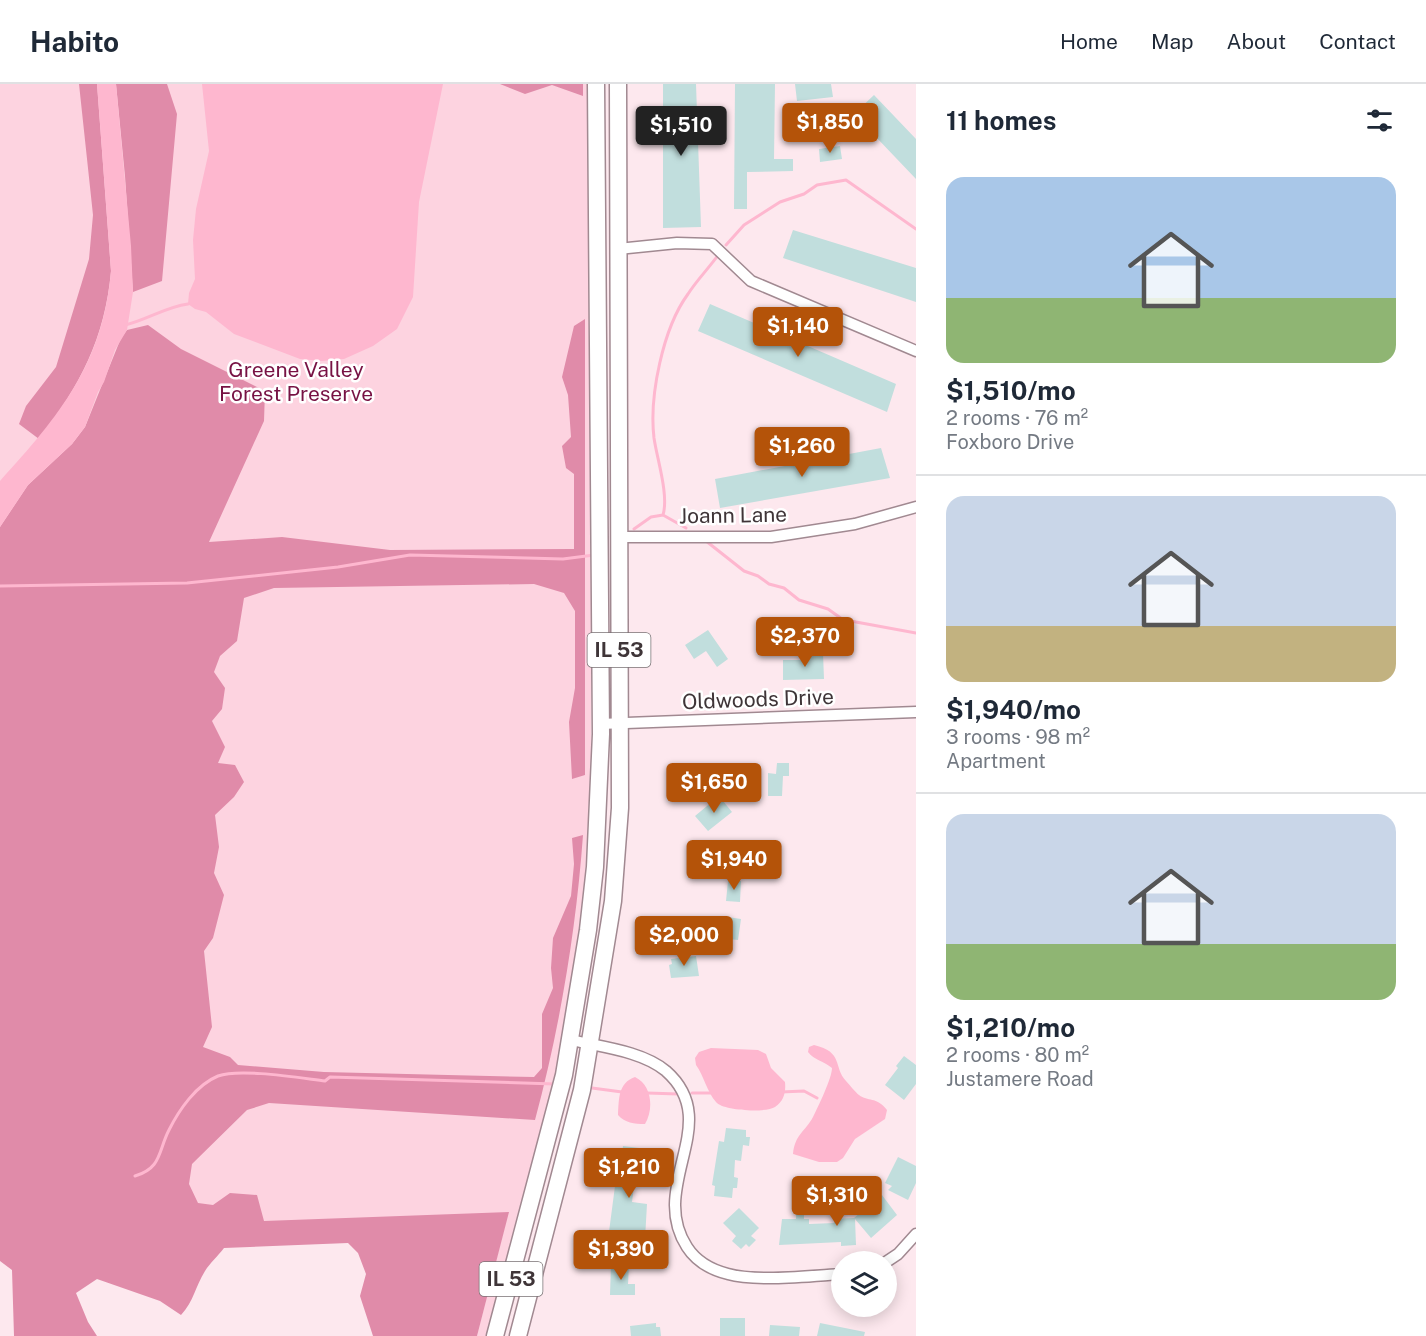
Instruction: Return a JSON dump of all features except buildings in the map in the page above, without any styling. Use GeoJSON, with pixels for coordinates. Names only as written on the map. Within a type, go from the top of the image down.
{"type":"FeatureCollection","features":[{"type":"Feature","properties":{"kind":"main road","name":"IL 53"},"geometry":{"type":"LineString","coordinates":[[495,1336],[547,1142],[571,1040],[595,867],[600,724],[596,84]]}},
{"type":"Feature","properties":{"kind":"main road","name":"IL 53"},"geometry":{"type":"LineString","coordinates":[[518,1336],[582,1090],[613,901],[620,808],[621,723],[618,84]]}},
{"type":"Feature","properties":{"kind":"street"},"geometry":{"type":"LineString","coordinates":[[618,249],[676,243],[712,244],[751,281],[916,351]]}},
{"type":"Feature","properties":{"kind":"street","name":"Joann Lane"},"geometry":{"type":"LineString","coordinates":[[619,537],[771,537],[855,524],[916,507]]}},
{"type":"Feature","properties":{"kind":"street","name":"Oldwoods Drive"},"geometry":{"type":"LineString","coordinates":[[600,724],[916,712]]}},
{"type":"Feature","properties":{"kind":"street"},"geometry":{"type":"LineString","coordinates":[[571,1040],[652,1062],[667,1072],[678,1085],[688,1107],[689,1128],[676,1186],[674,1210],[683,1240],[703,1263],[727,1274],[744,1277],[831,1274]]}},
{"type":"Feature","properties":{"kind":"street"},"geometry":{"type":"LineString","coordinates":[[897,1255],[916,1234]]}},
{"type":"Feature","properties":{"kind":"green space","name":"Greene Valley Forest Preserve"},"geometry":{"type":"Polygon","coordinates":[[[0,84],[592,84],[591,763],[582,933],[558,1071],[487,1336],[477,1336],[505,1226],[0,1243],[0,84]]]}},
{"type":"Feature","properties":{"kind":"shaded area"},"geometry":{"type":"Polygon","coordinates":[[[79,84],[97,84],[111,271],[103,318],[88,360],[67,400],[39,439],[19,424],[26,406],[56,367],[89,259],[93,215],[79,84]]]}},
{"type":"Feature","properties":{"kind":"shaded area"},"geometry":{"type":"Polygon","coordinates":[[[97,84],[116,84],[131,246],[133,292],[127,330],[115,350],[85,427],[72,444],[28,485],[0,527],[0,481],[42,433],[75,386],[99,333],[106,304],[111,271],[97,84]]]}},
{"type":"Feature","properties":{"kind":"shaded area"},"geometry":{"type":"Polygon","coordinates":[[[116,84],[167,84],[177,114],[162,281],[133,292],[125,176],[116,84]]]}},
{"type":"Feature","properties":{"kind":"shaded area"},"geometry":{"type":"Polygon","coordinates":[[[202,84],[443,84],[419,202],[413,297],[397,329],[373,346],[344,359],[322,361],[300,359],[234,334],[206,312],[188,304],[189,293],[195,279],[193,240],[196,209],[209,151],[202,84]]]}},
{"type":"Feature","properties":{"kind":"shaded area"},"geometry":{"type":"Polygon","coordinates":[[[500,84],[583,84],[583,96],[552,85],[525,94],[500,84]]]}},
{"type":"Feature","properties":{"kind":"shaded area"},"geometry":{"type":"Polygon","coordinates":[[[585,319],[585,775],[572,779],[569,722],[575,688],[575,611],[564,593],[534,584],[274,588],[244,598],[237,641],[220,656],[214,672],[225,688],[222,709],[212,721],[225,747],[218,763],[235,765],[244,782],[234,797],[215,815],[219,847],[214,873],[224,895],[213,938],[204,951],[212,1027],[203,1047],[230,1057],[238,1065],[324,1072],[534,1077],[542,1068],[542,1014],[553,988],[551,968],[553,938],[571,896],[574,864],[572,838],[583,835],[566,979],[535,1120],[269,1103],[247,1110],[192,1164],[189,1184],[198,1203],[213,1205],[230,1193],[257,1195],[264,1221],[509,1212],[477,1336],[373,1336],[360,1296],[366,1274],[358,1253],[348,1243],[224,1248],[205,1271],[181,1315],[160,1301],[97,1279],[76,1293],[88,1322],[97,1336],[14,1336],[12,1270],[0,1261],[0,527],[28,485],[72,444],[85,427],[121,338],[127,330],[148,325],[181,349],[265,391],[264,421],[209,542],[282,537],[390,550],[574,549],[574,474],[566,468],[562,446],[571,437],[568,395],[562,377],[574,326],[585,319]]]}},
{"type":"Feature","properties":{"kind":"shaded area"},"geometry":{"type":"Polygon","coordinates":[[[814,1045],[834,1056],[842,1076],[857,1094],[876,1101],[887,1110],[885,1119],[855,1139],[843,1158],[837,1162],[819,1162],[793,1154],[798,1137],[813,1117],[832,1068],[808,1052],[809,1047],[814,1045]]]}},
{"type":"Feature","properties":{"kind":"shaded area"},"geometry":{"type":"Polygon","coordinates":[[[711,1048],[758,1050],[766,1054],[771,1068],[785,1082],[785,1093],[780,1102],[770,1109],[754,1110],[735,1109],[716,1102],[696,1065],[695,1058],[699,1052],[711,1048]]]}},
{"type":"Feature","properties":{"kind":"shaded area"},"geometry":{"type":"Polygon","coordinates":[[[635,1077],[645,1086],[650,1098],[650,1111],[645,1124],[624,1120],[618,1115],[622,1087],[635,1077]]]}},
{"type":"Feature","properties":{"kind":"waterway"},"geometry":{"type":"LineString","coordinates":[[726,245],[744,225],[780,202],[804,194],[817,185],[846,180],[916,229]]}},
{"type":"Feature","properties":{"kind":"waterway"},"geometry":{"type":"LineString","coordinates":[[663,515],[664,487],[654,438],[653,421],[660,363],[671,325],[679,308],[719,254]]}},
{"type":"Feature","properties":{"kind":"waterway"},"geometry":{"type":"LineString","coordinates":[[125,325],[188,304]]}},
{"type":"Feature","properties":{"kind":"waterway"},"geometry":{"type":"LineString","coordinates":[[634,529],[651,517],[663,515],[686,528]]}},
{"type":"Feature","properties":{"kind":"waterway"},"geometry":{"type":"LineString","coordinates":[[706,541],[744,571],[758,576],[769,584],[784,588],[799,600],[828,609],[842,619],[916,633]]}},
{"type":"Feature","properties":{"kind":"waterway"},"geometry":{"type":"LineString","coordinates":[[0,586],[187,583],[338,567],[410,555],[563,559],[594,555]]}},
{"type":"Feature","properties":{"kind":"waterway"},"geometry":{"type":"LineString","coordinates":[[135,1176],[144,1173],[155,1163],[165,1138],[183,1106],[202,1085],[218,1076],[240,1073],[270,1074],[325,1081],[330,1077],[555,1084]]}},
{"type":"Feature","properties":{"kind":"waterway"},"geometry":{"type":"LineString","coordinates":[[592,1088],[622,1092]]}},
{"type":"Feature","properties":{"kind":"waterway"},"geometry":{"type":"LineString","coordinates":[[781,1092],[804,1091],[817,1098]]}},
{"type":"Feature","properties":{"kind":"waterway"},"geometry":{"type":"LineString","coordinates":[[647,1093],[678,1094]]}},
{"type":"Feature","properties":{"kind":"waterway"},"geometry":{"type":"LineString","coordinates":[[692,1093],[715,1093]]}}]}
